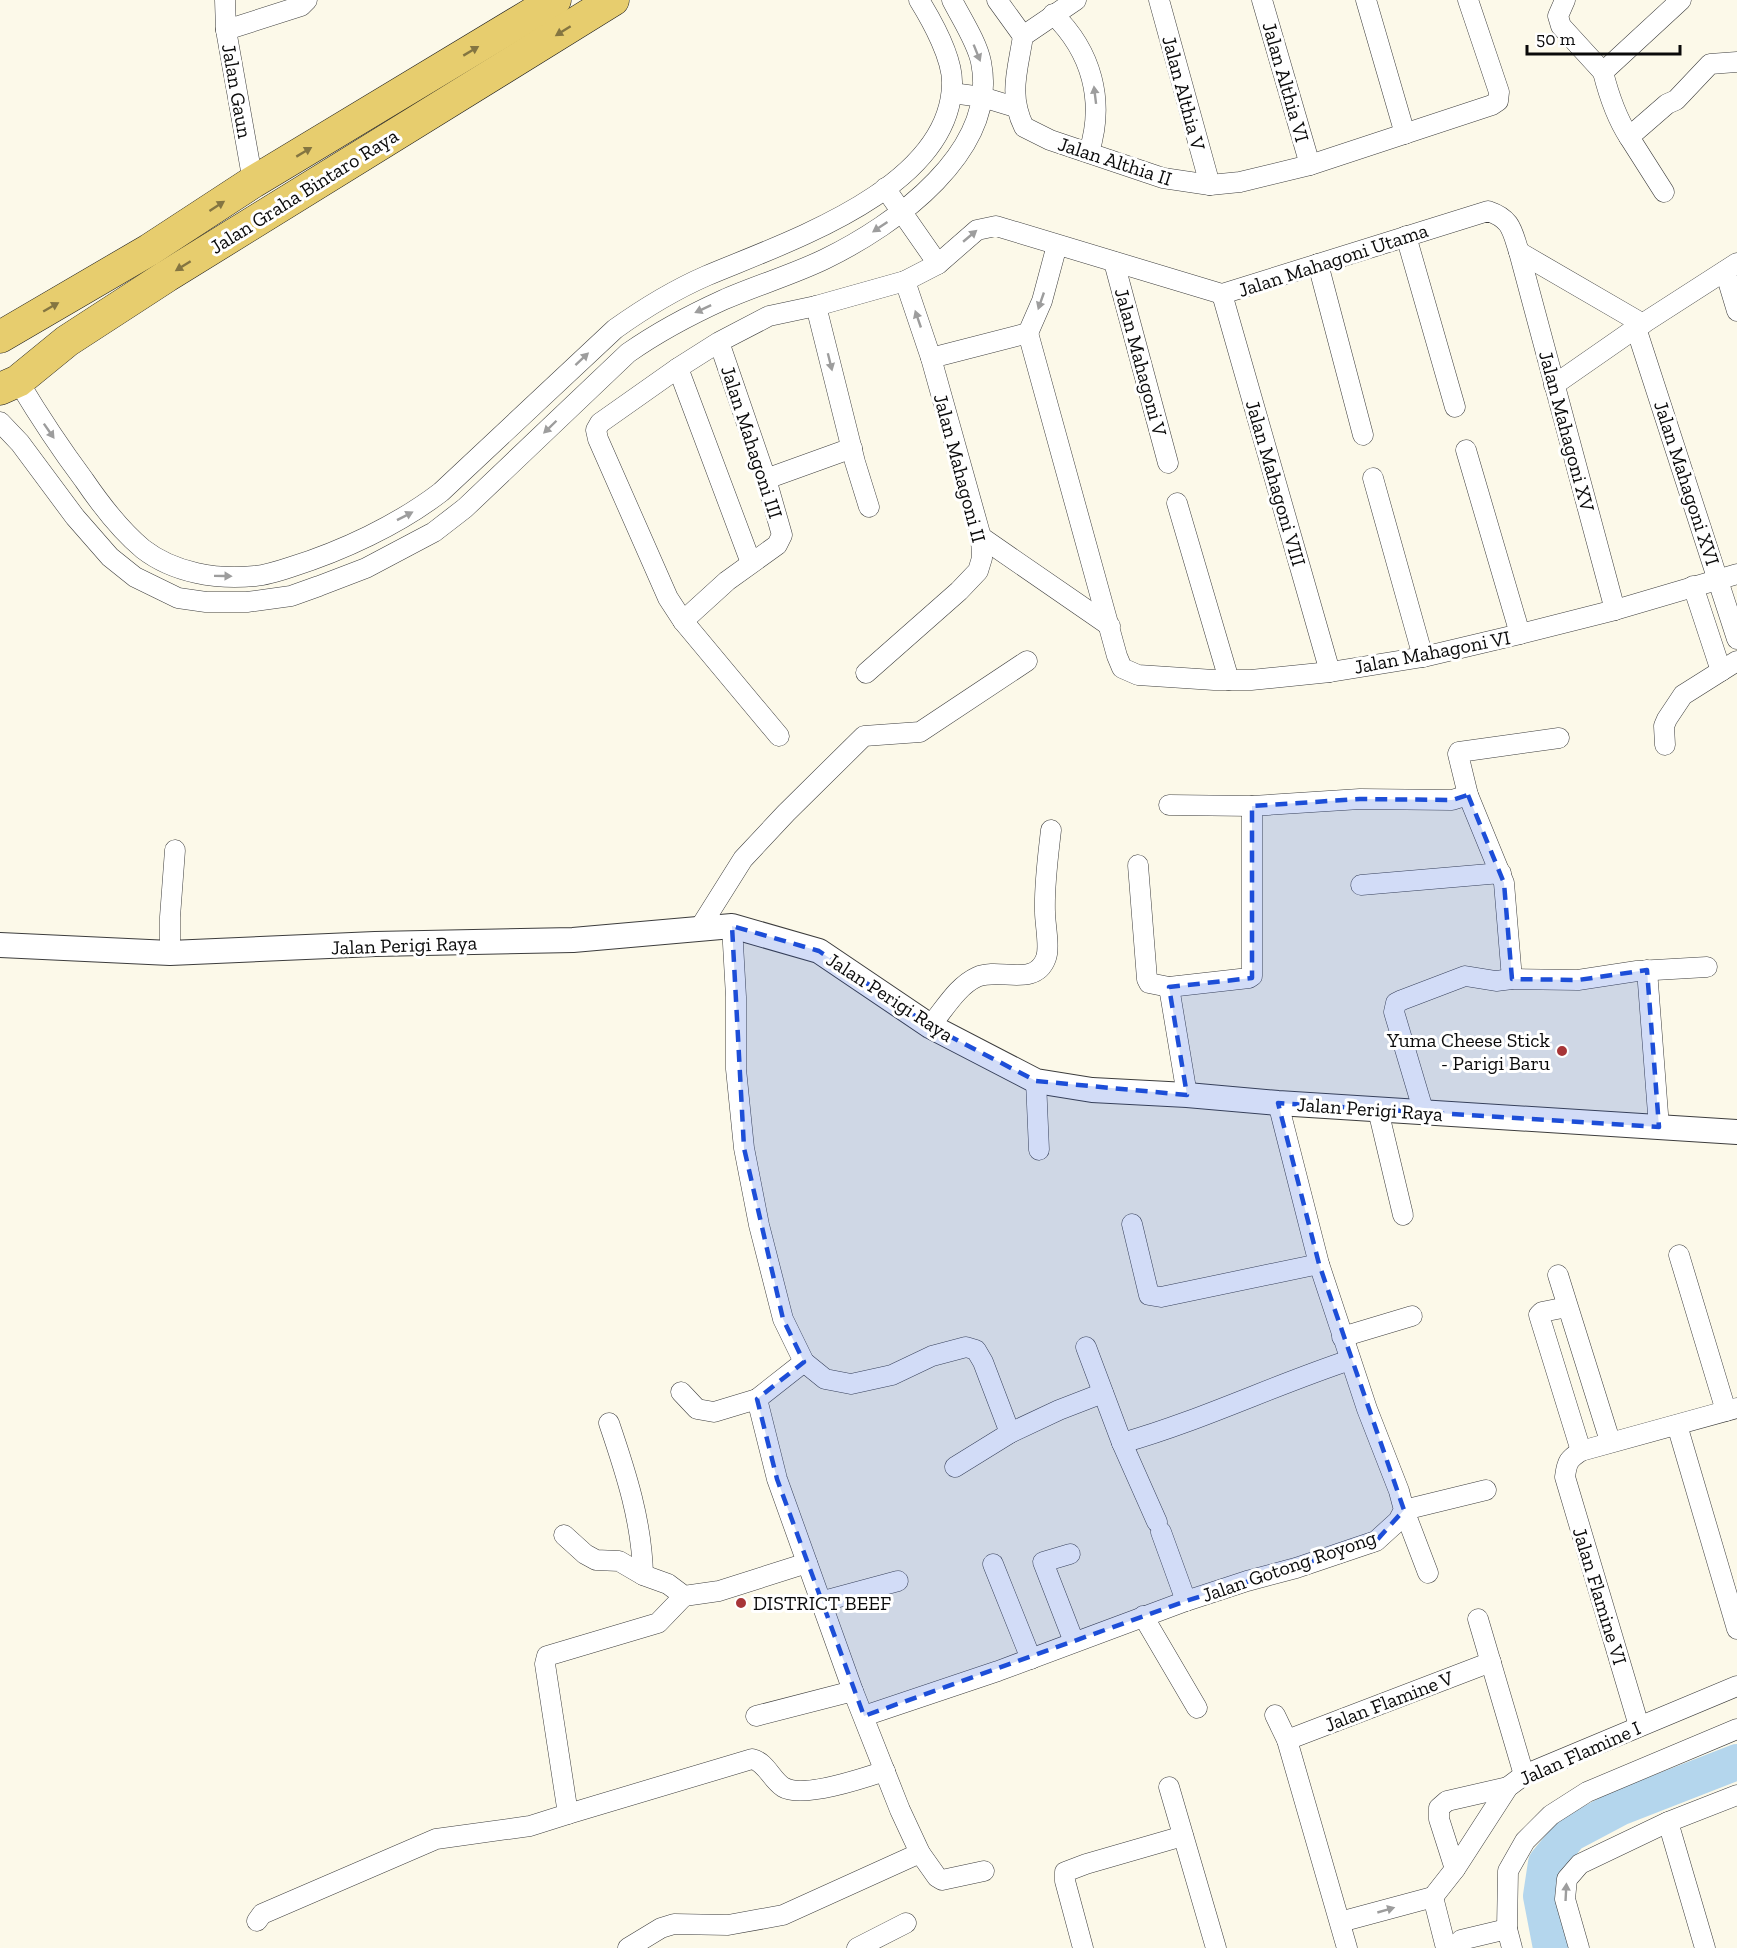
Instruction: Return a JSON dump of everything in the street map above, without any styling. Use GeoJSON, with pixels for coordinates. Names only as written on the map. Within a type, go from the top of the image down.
{"type":"FeatureCollection","features":[{"type":"Feature","properties":{"kind":"main road","name":"Jalan Graha Bintaro Raya"},"geometry":{"type":"LineString","coordinates":[[0,337],[149,250],[253,182],[555,0]]}},
{"type":"Feature","properties":{"kind":"main road","name":"Jalan Graha Bintaro Raya"},"geometry":{"type":"LineString","coordinates":[[9,385],[67,341],[167,276],[613,0]]}},
{"type":"Feature","properties":{"kind":"street","name":"Jalan Gaun"},"geometry":{"type":"LineString","coordinates":[[225,0],[226,30],[253,182]]}},
{"type":"Feature","properties":{"kind":"street"},"geometry":{"type":"LineString","coordinates":[[226,30],[301,6],[307,0]]}},
{"type":"Feature","properties":{"kind":"street"},"geometry":{"type":"LineString","coordinates":[[9,385],[44,425],[109,515],[144,549],[175,568],[209,576],[255,576],[314,560],[419,509],[441,492],[615,329],[636,314],[705,277],[812,233],[885,188],[918,163],[941,130],[951,103],[952,88],[942,47],[919,0]]}},
{"type":"Feature","properties":{"kind":"street"},"geometry":{"type":"LineString","coordinates":[[0,422],[20,443],[75,517],[110,556],[135,577],[178,598],[233,603],[291,596],[366,568],[434,532],[465,508],[628,353],[653,336],[725,299],[826,258],[860,240],[902,212],[943,175],[969,139],[983,91],[981,60],[952,0]]}},
{"type":"Feature","properties":{"kind":"street"},"geometry":{"type":"LineString","coordinates":[[952,88],[983,91],[1015,101],[1023,36],[997,0]]}},
{"type":"Feature","properties":{"kind":"street"},"geometry":{"type":"LineString","coordinates":[[1023,36],[1076,0]]}},
{"type":"Feature","properties":{"kind":"street","name":"Jalan Althia V"},"geometry":{"type":"LineString","coordinates":[[1159,0],[1210,185]]}},
{"type":"Feature","properties":{"kind":"street","name":"Jalan Althia VI"},"geometry":{"type":"LineString","coordinates":[[1262,0],[1310,165]]}},
{"type":"Feature","properties":{"kind":"street"},"geometry":{"type":"LineString","coordinates":[[1366,0],[1405,134]]}},
{"type":"Feature","properties":{"kind":"street","name":"Jalan Althia II"},"geometry":{"type":"LineString","coordinates":[[1015,101],[1024,127],[1033,133],[1163,178],[1210,185],[1240,182],[1310,165],[1492,105],[1498,100],[1499,92],[1468,0]]}},
{"type":"Feature","properties":{"kind":"street"},"geometry":{"type":"LineString","coordinates":[[1565,0],[1558,16],[1561,26],[1603,72],[1608,94],[1619,121],[1664,192]]}},
{"type":"Feature","properties":{"kind":"street"},"geometry":{"type":"LineString","coordinates":[[1603,72],[1681,0]]}},
{"type":"Feature","properties":{"kind":"street"},"geometry":{"type":"LineString","coordinates":[[1053,14],[1076,40],[1091,72],[1097,107],[1095,130],[1089,152]]}},
{"type":"Feature","properties":{"kind":"street"},"geometry":{"type":"LineString","coordinates":[[1629,137],[1667,104],[1676,100],[1710,64],[1737,62]]}},
{"type":"Feature","properties":{"kind":"street"},"geometry":{"type":"LineString","coordinates":[[885,188],[938,264]]}},
{"type":"Feature","properties":{"kind":"street","name":"Jalan Mahagoni Utama"},"geometry":{"type":"LineString","coordinates":[[683,621],[668,598],[596,430],[600,423],[678,368],[719,342],[769,316],[816,306],[905,281],[938,264],[977,230],[984,227],[996,226],[1222,294],[1488,211],[1500,215],[1509,224],[1519,252]]}},
{"type":"Feature","properties":{"kind":"street"},"geometry":{"type":"LineString","coordinates":[[1406,236],[1455,407]]}},
{"type":"Feature","properties":{"kind":"street"},"geometry":{"type":"LineString","coordinates":[[1057,245],[1042,301],[1028,333],[1110,626]]}},
{"type":"Feature","properties":{"kind":"street"},"geometry":{"type":"LineString","coordinates":[[1519,252],[1640,326]]}},
{"type":"Feature","properties":{"kind":"street","name":"Jalan Mahagoni XV"},"geometry":{"type":"LineString","coordinates":[[1519,252],[1615,610]]}},
{"type":"Feature","properties":{"kind":"street","name":"Jalan Mahagoni V"},"geometry":{"type":"LineString","coordinates":[[1114,262],[1168,463]]}},
{"type":"Feature","properties":{"kind":"street"},"geometry":{"type":"LineString","coordinates":[[1318,264],[1363,435]]}},
{"type":"Feature","properties":{"kind":"street"},"geometry":{"type":"LineString","coordinates":[[1554,385],[1731,267],[1737,311]]}},
{"type":"Feature","properties":{"kind":"street"},"geometry":{"type":"LineString","coordinates":[[905,281],[931,358],[1028,333]]}},
{"type":"Feature","properties":{"kind":"street","name":"Jalan Mahagoni VIII"},"geometry":{"type":"LineString","coordinates":[[1222,294],[1330,672]]}},
{"type":"Feature","properties":{"kind":"street"},"geometry":{"type":"LineString","coordinates":[[816,306],[869,507]]}},
{"type":"Feature","properties":{"kind":"street","name":"Jalan Mahagoni XVI"},"geometry":{"type":"LineString","coordinates":[[1640,326],[1727,576],[1737,639]]}},
{"type":"Feature","properties":{"kind":"street","name":"Jalan Mahagoni III"},"geometry":{"type":"LineString","coordinates":[[719,342],[766,479],[782,536],[780,542],[751,563]]}},
{"type":"Feature","properties":{"kind":"street","name":"Jalan Mahagoni II"},"geometry":{"type":"LineString","coordinates":[[866,673],[959,591],[978,571],[982,558],[981,537],[931,358]]}},
{"type":"Feature","properties":{"kind":"street"},"geometry":{"type":"LineString","coordinates":[[678,368],[751,563],[727,581],[683,621],[779,736]]}},
{"type":"Feature","properties":{"kind":"street"},"geometry":{"type":"LineString","coordinates":[[766,479],[852,448]]}},
{"type":"Feature","properties":{"kind":"street"},"geometry":{"type":"LineString","coordinates":[[1466,450],[1520,634]]}},
{"type":"Feature","properties":{"kind":"street"},"geometry":{"type":"LineString","coordinates":[[1373,478],[1423,657]]}},
{"type":"Feature","properties":{"kind":"street"},"geometry":{"type":"LineString","coordinates":[[1177,503],[1229,680]]}},
{"type":"Feature","properties":{"kind":"street"},"geometry":{"type":"LineString","coordinates":[[981,537],[1110,626]]}},
{"type":"Feature","properties":{"kind":"street"},"geometry":{"type":"LineString","coordinates":[[178,598],[181,570]]}},
{"type":"Feature","properties":{"kind":"street","name":"Jalan Mahagoni VI"},"geometry":{"type":"LineString","coordinates":[[1110,626],[1122,668],[1138,675],[1251,680],[1330,672],[1423,657],[1615,610],[1727,576]]}},
{"type":"Feature","properties":{"kind":"street","name":"Jalan Mahagoni XVI"},"geometry":{"type":"LineString","coordinates":[[1665,745],[1664,726],[1671,710],[1683,695],[1729,666],[1693,586]]}},
{"type":"Feature","properties":{"kind":"street"},"geometry":{"type":"LineString","coordinates":[[699,929],[742,859],[864,736],[920,732],[1027,662]]}},
{"type":"Feature","properties":{"kind":"street"},"geometry":{"type":"LineString","coordinates":[[1512,979],[1504,883],[1468,795],[1458,757],[1459,752],[1559,738]]}},
{"type":"Feature","properties":{"kind":"street"},"geometry":{"type":"LineString","coordinates":[[1168,805],[1252,806],[1360,799],[1452,800],[1468,795]]}},
{"type":"Feature","properties":{"kind":"street"},"geometry":{"type":"LineString","coordinates":[[1138,865],[1149,983],[1169,987],[1249,978],[1252,976],[1252,806]]}},
{"type":"Feature","properties":{"kind":"street"},"geometry":{"type":"LineString","coordinates":[[930,1026],[965,984],[980,976],[1001,973],[1025,976],[1039,970],[1047,956],[1045,911],[1052,830]]}},
{"type":"Feature","properties":{"kind":"street"},"geometry":{"type":"LineString","coordinates":[[170,953],[175,850]]}},
{"type":"Feature","properties":{"kind":"street"},"geometry":{"type":"LineString","coordinates":[[1361,885],[1501,873]]}},
{"type":"Feature","properties":{"kind":"street"},"geometry":{"type":"LineString","coordinates":[[732,926],[736,997],[736,1069],[744,1148],[759,1225],[783,1319],[804,1362],[825,1379],[851,1384],[892,1375],[932,1356],[966,1347],[976,1350],[983,1362],[1010,1433]]}},
{"type":"Feature","properties":{"kind":"street","name":"Jalan Perigi Raya"},"geometry":{"type":"LineString","coordinates":[[0,945],[170,953],[375,944],[573,940],[732,926],[819,951],[930,1026],[1036,1082],[1092,1090],[1187,1095],[1278,1104],[1737,1132]]}},
{"type":"Feature","properties":{"kind":"street"},"geometry":{"type":"LineString","coordinates":[[1424,1113],[1394,1012],[1396,1004],[1465,976],[1496,981],[1512,979],[1578,980],[1647,970],[1707,967]]}},
{"type":"Feature","properties":{"kind":"street"},"geometry":{"type":"LineString","coordinates":[[1647,970],[1659,1127]]}},
{"type":"Feature","properties":{"kind":"street"},"geometry":{"type":"LineString","coordinates":[[1169,987],[1187,1095]]}},
{"type":"Feature","properties":{"kind":"street"},"geometry":{"type":"LineString","coordinates":[[1036,1082],[1039,1150]]}},
{"type":"Feature","properties":{"kind":"street"},"geometry":{"type":"LineString","coordinates":[[1278,1104],[1319,1263],[1342,1337],[1428,1573]]}},
{"type":"Feature","properties":{"kind":"street"},"geometry":{"type":"LineString","coordinates":[[1378,1110],[1403,1215]]}},
{"type":"Feature","properties":{"kind":"street"},"geometry":{"type":"LineString","coordinates":[[1132,1224],[1149,1295],[1161,1297],[1319,1263]]}},
{"type":"Feature","properties":{"kind":"street"},"geometry":{"type":"LineString","coordinates":[[1567,1307],[1542,1312],[1539,1315],[1581,1451],[1610,1441],[1732,1409],[1679,1255]]}},
{"type":"Feature","properties":{"kind":"street"},"geometry":{"type":"LineString","coordinates":[[1558,1275],[1610,1441]]}},
{"type":"Feature","properties":{"kind":"street"},"geometry":{"type":"LineString","coordinates":[[1342,1337],[1412,1316]]}},
{"type":"Feature","properties":{"kind":"street"},"geometry":{"type":"LineString","coordinates":[[1086,1347],[1122,1443],[1159,1527],[1186,1601]]}},
{"type":"Feature","properties":{"kind":"street"},"geometry":{"type":"LineString","coordinates":[[1122,1443],[1159,1433],[1298,1377],[1350,1360]]}},
{"type":"Feature","properties":{"kind":"street"},"geometry":{"type":"LineString","coordinates":[[681,1392],[697,1409],[714,1412],[757,1399],[804,1362]]}},
{"type":"Feature","properties":{"kind":"street"},"geometry":{"type":"LineString","coordinates":[[955,1467],[1010,1433],[1103,1393]]}},
{"type":"Feature","properties":{"kind":"street"},"geometry":{"type":"LineString","coordinates":[[757,1399],[777,1479],[820,1602],[853,1691],[920,1852],[937,1877],[942,1880],[984,1871]]}},
{"type":"Feature","properties":{"kind":"street"},"geometry":{"type":"LineString","coordinates":[[609,1423],[629,1480],[642,1545],[643,1575]]}},
{"type":"Feature","properties":{"kind":"street"},"geometry":{"type":"LineString","coordinates":[[1677,1425],[1737,1629]]}},
{"type":"Feature","properties":{"kind":"street","name":"Jalan Flamine VI"},"geometry":{"type":"LineString","coordinates":[[1581,1451],[1569,1459],[1565,1477],[1639,1726]]}},
{"type":"Feature","properties":{"kind":"street"},"geometry":{"type":"LineString","coordinates":[[1404,1510],[1486,1491]]}},
{"type":"Feature","properties":{"kind":"street","name":"Jalan Gotong Royong"},"geometry":{"type":"LineString","coordinates":[[864,1716],[953,1687],[1186,1601],[1376,1541],[1398,1521],[1404,1510]]}},
{"type":"Feature","properties":{"kind":"street"},"geometry":{"type":"LineString","coordinates":[[564,1535],[585,1554],[596,1560],[619,1561],[643,1575],[668,1584],[684,1596]]}},
{"type":"Feature","properties":{"kind":"street"},"geometry":{"type":"LineString","coordinates":[[1070,1554],[1042,1562],[1074,1642]]}},
{"type":"Feature","properties":{"kind":"street"},"geometry":{"type":"LineString","coordinates":[[568,1814],[544,1664],[547,1656],[658,1623],[684,1596],[719,1591],[807,1563]]}},
{"type":"Feature","properties":{"kind":"street"},"geometry":{"type":"LineString","coordinates":[[993,1564],[1031,1659]]}},
{"type":"Feature","properties":{"kind":"street"},"geometry":{"type":"LineString","coordinates":[[820,1602],[898,1581]]}},
{"type":"Feature","properties":{"kind":"street"},"geometry":{"type":"LineString","coordinates":[[1143,1616],[1197,1708]]}},
{"type":"Feature","properties":{"kind":"street"},"geometry":{"type":"LineString","coordinates":[[1478,1619],[1524,1775]]}},
{"type":"Feature","properties":{"kind":"street","name":"Jalan Flamine V"},"geometry":{"type":"LineString","coordinates":[[1287,1740],[1491,1662]]}},
{"type":"Feature","properties":{"kind":"street","name":"Jalan Flamine I"},"geometry":{"type":"LineString","coordinates":[[1433,1897],[1455,1869],[1508,1787],[1524,1775],[1737,1686]]}},
{"type":"Feature","properties":{"kind":"street"},"geometry":{"type":"LineString","coordinates":[[756,1716],[853,1691]]}},
{"type":"Feature","properties":{"kind":"street"},"geometry":{"type":"LineString","coordinates":[[1275,1715],[1287,1740],[1347,1948]]}},
{"type":"Feature","properties":{"kind":"street"},"geometry":{"type":"LineString","coordinates":[[1512,1948],[1507,1929],[1508,1871],[1525,1841],[1551,1815],[1587,1792],[1737,1729]]}},
{"type":"Feature","properties":{"kind":"street"},"geometry":{"type":"LineString","coordinates":[[258,1921],[262,1914],[436,1839],[530,1826],[752,1759],[758,1761],[784,1787],[794,1791],[817,1790],[885,1771]]}},
{"type":"Feature","properties":{"kind":"street"},"geometry":{"type":"LineString","coordinates":[[1169,1787],[1215,1948]]}},
{"type":"Feature","properties":{"kind":"street"},"geometry":{"type":"LineString","coordinates":[[1455,1869],[1440,1820],[1439,1808],[1447,1801],[1508,1787]]}},
{"type":"Feature","properties":{"kind":"street"},"geometry":{"type":"LineString","coordinates":[[1579,1948],[1564,1899],[1567,1879],[1580,1864],[1668,1822],[1737,1795]]}},
{"type":"Feature","properties":{"kind":"street"},"geometry":{"type":"LineString","coordinates":[[1668,1822],[1705,1948]]}},
{"type":"Feature","properties":{"kind":"street"},"geometry":{"type":"LineString","coordinates":[[1083,1948],[1065,1881],[1065,1872],[1182,1836]]}},
{"type":"Feature","properties":{"kind":"street"},"geometry":{"type":"LineString","coordinates":[[628,1948],[661,1928],[674,1924],[728,1925],[783,1915],[920,1852]]}},
{"type":"Feature","properties":{"kind":"street"},"geometry":{"type":"LineString","coordinates":[[1340,1922],[1433,1897],[1440,1926],[1454,1945],[1507,1929]]}},
{"type":"Feature","properties":{"kind":"street"},"geometry":{"type":"LineString","coordinates":[[857,1948],[906,1923]]}},
{"type":"Feature","properties":{"kind":"highlighted area"},"geometry":{"type":"Polygon","coordinates":[[[1468,795],[1504,883],[1512,979],[1578,980],[1647,970],[1659,1127],[1278,1103],[1319,1264],[1404,1510],[1376,1541],[1186,1601],[864,1716],[777,1479],[757,1399],[804,1362],[783,1319],[744,1148],[732,926],[819,951],[930,1026],[1036,1081],[1187,1095],[1169,987],[1252,978],[1252,806],[1360,799],[1452,800],[1468,795]]]}},
{"type":"Feature","properties":{"kind":"waterway"},"geometry":{"type":"LineString","coordinates":[[1551,1948],[1541,1896],[1546,1863],[1570,1834],[1619,1808],[1737,1762]]}},
{"type":"Feature","properties":{"kind":"place","name":"Yuma Cheese Stick - Parigi Baru"},"geometry":{"type":"Point","coordinates":[1562,1051]}},
{"type":"Feature","properties":{"kind":"place","name":"DISTRICT BEEF"},"geometry":{"type":"Point","coordinates":[741,1603]}}]}
